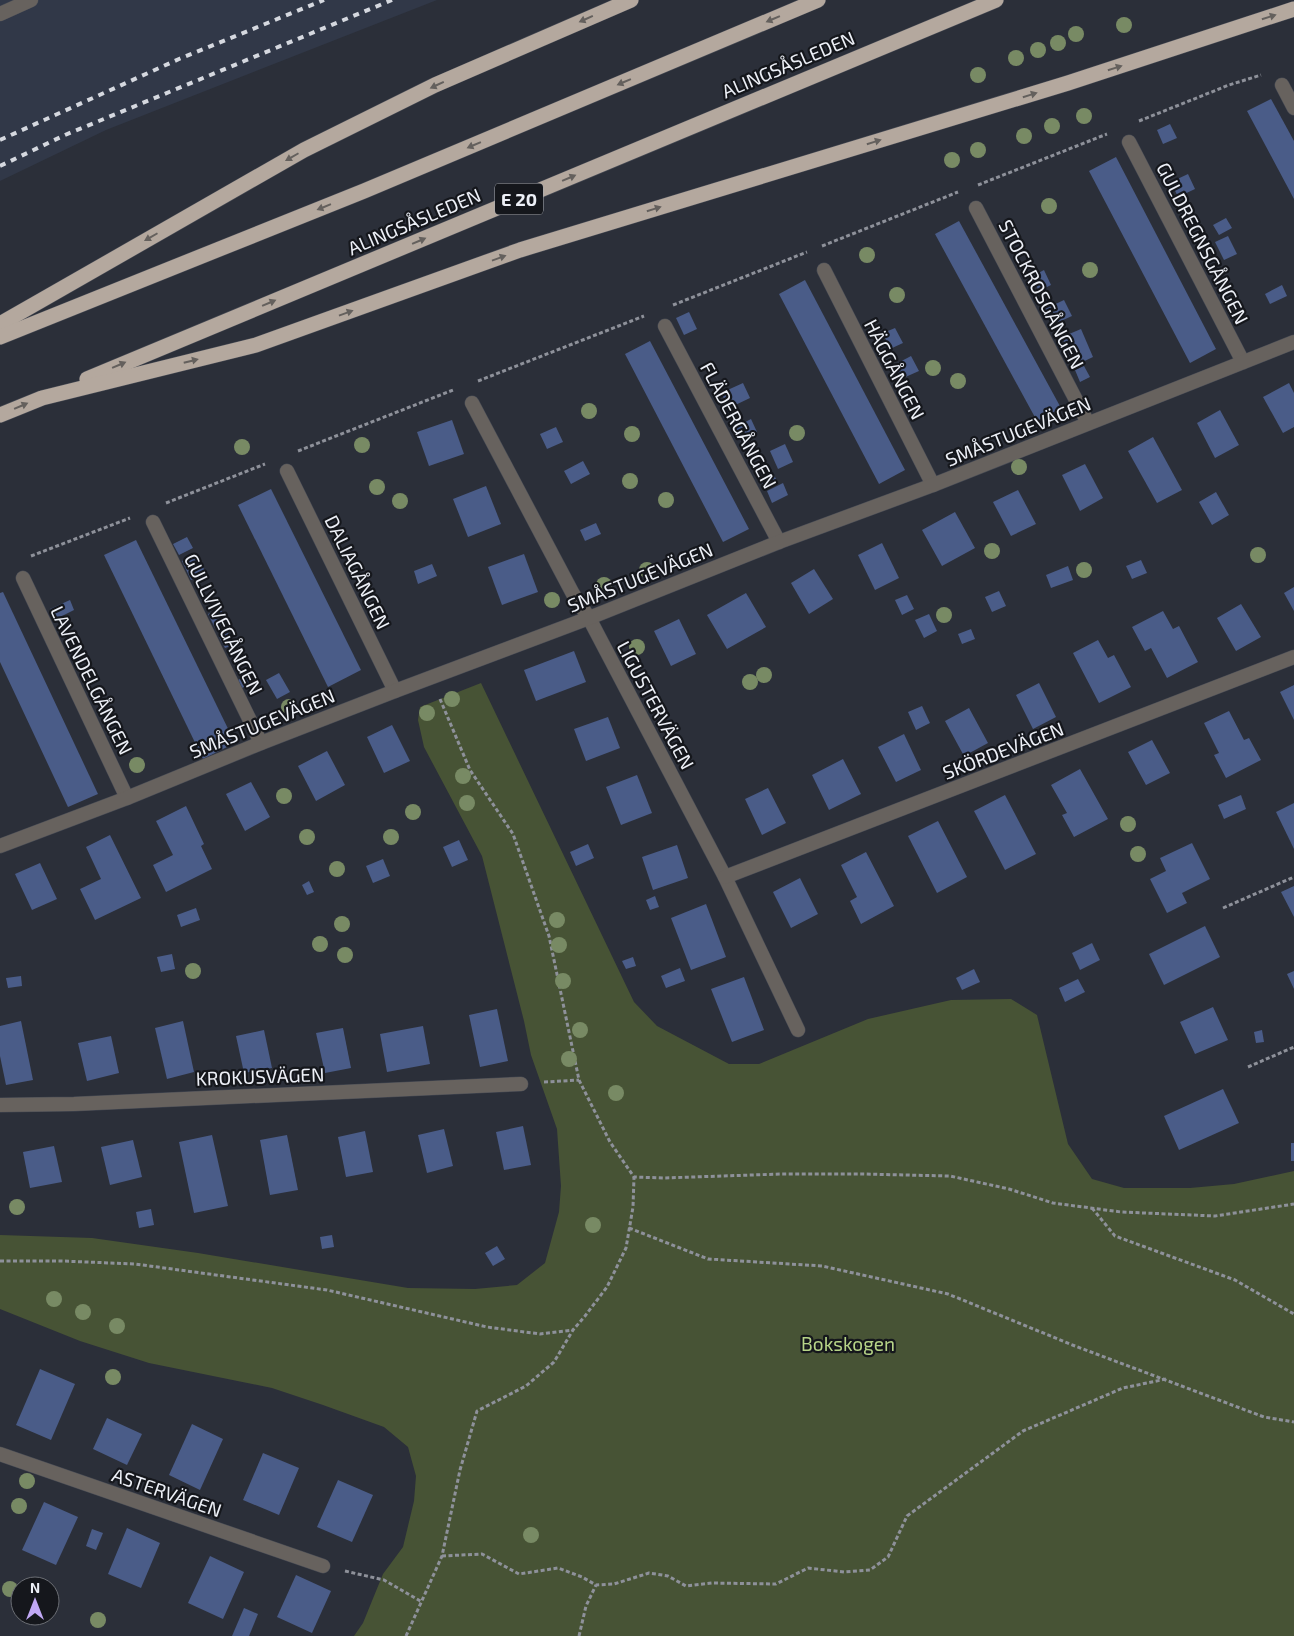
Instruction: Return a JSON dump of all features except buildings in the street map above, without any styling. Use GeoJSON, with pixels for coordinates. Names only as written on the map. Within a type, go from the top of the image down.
{"type":"FeatureCollection","features":[{"type":"Feature","properties":{"kind":"highway"},"geometry":{"type":"LineString","coordinates":[[0,324],[304,150],[435,86],[631,0]]}},
{"type":"Feature","properties":{"kind":"highway"},"geometry":{"type":"LineString","coordinates":[[0,337],[364,191],[818,0]]}},
{"type":"Feature","properties":{"kind":"highway","name":"ALINGSÅSLEDEN"},"geometry":{"type":"LineString","coordinates":[[42,398],[996,0]]}},
{"type":"Feature","properties":{"kind":"highway"},"geometry":{"type":"LineString","coordinates":[[42,398],[256,345],[520,250],[1068,83],[1294,9]]}},
{"type":"Feature","properties":{"kind":"highway","name":"E 20"},"geometry":{"type":"LineString","coordinates":[[0,415],[42,398]]}},
{"type":"Feature","properties":{"kind":"street"},"geometry":{"type":"LineString","coordinates":[[0,14],[31,0]]}},
{"type":"Feature","properties":{"kind":"street"},"geometry":{"type":"LineString","coordinates":[[1282,85],[1294,108]]}},
{"type":"Feature","properties":{"kind":"street","name":"GULDREGNSGÅNGEN"},"geometry":{"type":"LineString","coordinates":[[1129,142],[1243,362]]}},
{"type":"Feature","properties":{"kind":"street","name":"STOCKROSGÅNGEN"},"geometry":{"type":"LineString","coordinates":[[976,208],[1088,423]]}},
{"type":"Feature","properties":{"kind":"street","name":"HÄGGÅNGEN"},"geometry":{"type":"LineString","coordinates":[[824,270],[933,485]]}},
{"type":"Feature","properties":{"kind":"street","name":"FLÄDERGÅNGEN"},"geometry":{"type":"LineString","coordinates":[[665,326],[778,542]]}},
{"type":"Feature","properties":{"kind":"street","name":"SMÅSTUGEVÄGEN"},"geometry":{"type":"LineString","coordinates":[[0,846],[128,798],[261,743],[431,677],[589,618],[778,542],[933,485],[1294,342]]}},
{"type":"Feature","properties":{"kind":"street","name":"LIGUSTERVÄGEN"},"geometry":{"type":"LineString","coordinates":[[472,403],[573,594],[589,618],[725,877],[798,1030]]}},
{"type":"Feature","properties":{"kind":"street","name":"DALIAGÅNGEN"},"geometry":{"type":"LineString","coordinates":[[287,471],[395,691]]}},
{"type":"Feature","properties":{"kind":"street","name":"GULLVIVEGÅNGEN"},"geometry":{"type":"LineString","coordinates":[[153,522],[261,743]]}},
{"type":"Feature","properties":{"kind":"street","name":"LAVENDELGÅNGEN"},"geometry":{"type":"LineString","coordinates":[[23,578],[128,798]]}},
{"type":"Feature","properties":{"kind":"street","name":"SKÖRDEVÄGEN"},"geometry":{"type":"LineString","coordinates":[[725,877],[1294,657]]}},
{"type":"Feature","properties":{"kind":"street","name":"KROKUSVÄGEN"},"geometry":{"type":"LineString","coordinates":[[0,1105],[74,1104],[521,1084]]}},
{"type":"Feature","properties":{"kind":"street","name":"ASTERVÄGEN"},"geometry":{"type":"LineString","coordinates":[[0,1454],[323,1566]]}},
{"type":"Feature","properties":{"kind":"path"},"geometry":{"type":"LineString","coordinates":[[406,1636],[442,1556],[460,1470],[477,1411],[526,1386],[554,1362],[573,1330],[606,1287],[626,1248],[633,1207],[634,1177],[610,1142],[579,1080],[549,936],[513,834],[470,770],[431,677]]}},
{"type":"Feature","properties":{"kind":"path"},"geometry":{"type":"LineString","coordinates":[[1223,908],[1294,877]]}},
{"type":"Feature","properties":{"kind":"path"},"geometry":{"type":"LineString","coordinates":[[1248,1067],[1294,1046]]}},
{"type":"Feature","properties":{"kind":"path"},"geometry":{"type":"LineString","coordinates":[[521,1084],[579,1080]]}},
{"type":"Feature","properties":{"kind":"path"},"geometry":{"type":"LineString","coordinates":[[634,1177],[664,1178],[781,1174],[950,1176],[1008,1189],[1053,1203],[1121,1212],[1215,1216],[1294,1204]]}},
{"type":"Feature","properties":{"kind":"path"},"geometry":{"type":"LineString","coordinates":[[1092,1208],[1115,1236],[1235,1280],[1294,1314]]}},
{"type":"Feature","properties":{"kind":"path"},"geometry":{"type":"LineString","coordinates":[[629,1228],[708,1259],[822,1266],[948,1294],[1075,1346],[1264,1416],[1294,1422]]}},
{"type":"Feature","properties":{"kind":"path"},"geometry":{"type":"LineString","coordinates":[[0,1261],[135,1264],[327,1290],[487,1327],[540,1334],[573,1330]]}},
{"type":"Feature","properties":{"kind":"path"},"geometry":{"type":"LineString","coordinates":[[442,1556],[482,1554],[519,1574],[558,1568],[582,1577],[596,1585],[614,1584],[649,1573],[668,1576],[686,1586],[712,1583],[776,1584],[808,1568],[844,1572],[870,1570],[888,1557],[907,1516],[1023,1431],[1123,1388],[1166,1379]]}},
{"type":"Feature","properties":{"kind":"path"},"geometry":{"type":"LineString","coordinates":[[323,1566],[384,1580],[422,1602]]}},
{"type":"Feature","properties":{"kind":"path"},"geometry":{"type":"LineString","coordinates":[[579,1636],[586,1606],[596,1585]]}},
{"type":"Feature","properties":{"kind":"shaded area"},"geometry":{"type":"Polygon","coordinates":[[[0,0],[437,0],[106,130],[0,181],[0,0]]]}},
{"type":"Feature","properties":{"kind":"green space","name":"Bokskogen"},"geometry":{"type":"Polygon","coordinates":[[[481,683],[634,1002],[657,1026],[729,1064],[759,1064],[868,1019],[951,1000],[1011,999],[1037,1015],[1068,1144],[1092,1179],[1124,1188],[1190,1188],[1234,1184],[1294,1171],[1294,1636],[354,1636],[363,1623],[383,1574],[403,1547],[414,1501],[416,1476],[408,1447],[384,1427],[323,1405],[272,1388],[149,1363],[80,1341],[0,1309],[0,1235],[92,1238],[198,1253],[408,1288],[475,1289],[517,1285],[545,1263],[559,1212],[561,1186],[557,1129],[531,1055],[482,856],[424,747],[418,720],[420,707],[481,683]]]}},
{"type":"Feature","properties":{"kind":"railway"},"geometry":{"type":"LineString","coordinates":[[0,140],[179,59],[324,0]]}},
{"type":"Feature","properties":{"kind":"railway"},"geometry":{"type":"LineString","coordinates":[[0,166],[65,135],[392,0]]}}]}
